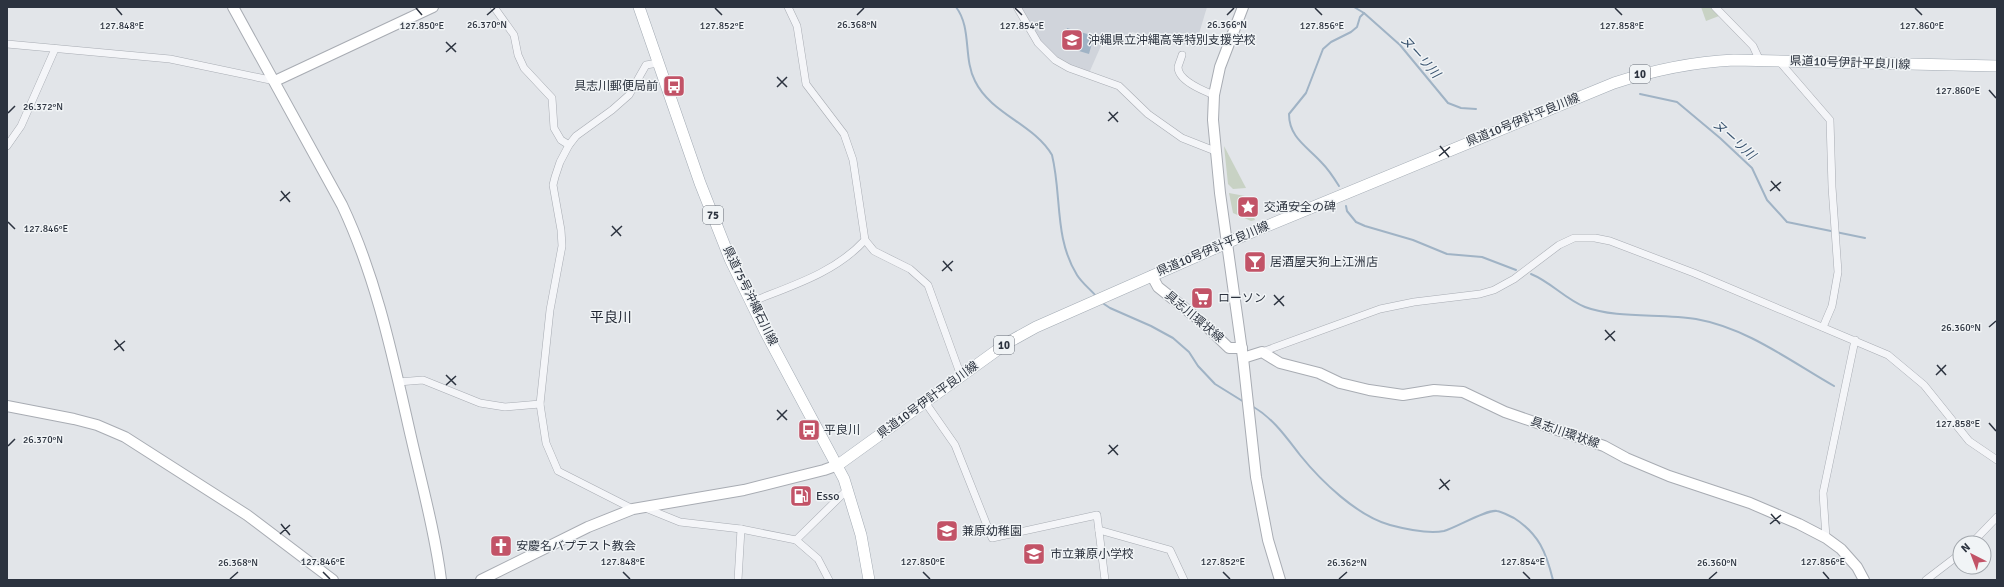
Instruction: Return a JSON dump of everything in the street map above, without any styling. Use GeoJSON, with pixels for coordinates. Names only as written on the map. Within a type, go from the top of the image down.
{"type":"FeatureCollection","features":[{"type":"Feature","properties":{"kind":"main road","name":"県道75号沖縄石川線"},"geometry":{"type":"LineString","coordinates":[[639,7],[700,183],[730,259],[806,409],[838,465],[848,489],[861,535],[869,580]]}},
{"type":"Feature","properties":{"kind":"main road","name":"県道10号伊計平良川線"},"geometry":{"type":"LineString","coordinates":[[838,465],[1007,343],[1036,327],[1228,243],[1614,83],[1652,71],[1695,63],[1779,61],[1997,66]]}},
{"type":"Feature","properties":{"kind":"street"},"geometry":{"type":"LineString","coordinates":[[234,7],[342,205],[357,236],[369,269],[381,310],[398,382],[432,529],[441,580]]}},
{"type":"Feature","properties":{"kind":"street"},"geometry":{"type":"LineString","coordinates":[[7,44],[170,59],[275,81],[433,7]]}},
{"type":"Feature","properties":{"kind":"street"},"geometry":{"type":"LineString","coordinates":[[494,7],[514,35],[518,55],[524,68],[552,98],[554,128],[561,140],[569,145]]}},
{"type":"Feature","properties":{"kind":"street"},"geometry":{"type":"LineString","coordinates":[[788,7],[797,26],[806,84],[844,134],[851,154],[865,240],[874,251],[910,269],[928,285],[961,376]]}},
{"type":"Feature","properties":{"kind":"street"},"geometry":{"type":"LineString","coordinates":[[1017,7],[1038,43],[1055,60],[1068,68],[1119,86],[1148,114],[1182,138],[1215,151]]}},
{"type":"Feature","properties":{"kind":"street","name":"具志川環状線"},"geometry":{"type":"LineString","coordinates":[[1243,7],[1220,67],[1214,95],[1213,120],[1215,151],[1242,353],[1256,478],[1268,540],[1280,580]]}},
{"type":"Feature","properties":{"kind":"street"},"geometry":{"type":"LineString","coordinates":[[1715,7],[1753,46],[1760,61]]}},
{"type":"Feature","properties":{"kind":"street"},"geometry":{"type":"LineString","coordinates":[[7,146],[21,126],[55,49]]}},
{"type":"Feature","properties":{"kind":"street"},"geometry":{"type":"LineString","coordinates":[[1182,55],[1178,68],[1181,75],[1193,86],[1214,95]]}},
{"type":"Feature","properties":{"kind":"street"},"geometry":{"type":"LineString","coordinates":[[1779,61],[1830,120],[1832,187],[1838,272],[1832,306],[1823,327]]}},
{"type":"Feature","properties":{"kind":"street"},"geometry":{"type":"LineString","coordinates":[[658,63],[646,65],[628,95],[612,110],[576,136],[569,145],[560,162],[553,185],[561,230],[562,246],[550,310],[540,404],[546,443],[558,471],[637,508],[680,522],[741,529],[796,540],[818,559],[829,580]]}},
{"type":"Feature","properties":{"kind":"street"},"geometry":{"type":"LineString","coordinates":[[1242,353],[1262,352],[1380,309],[1414,302],[1480,294],[1494,290],[1514,279],[1559,245],[1574,238],[1588,237],[1610,241],[1855,340],[1888,355],[1916,378],[1963,435],[1975,447],[1997,460]]}},
{"type":"Feature","properties":{"kind":"street"},"geometry":{"type":"LineString","coordinates":[[751,302],[817,276],[853,253],[865,240]]}},
{"type":"Feature","properties":{"kind":"street","name":"具志川環状線"},"geometry":{"type":"LineString","coordinates":[[1152,276],[1158,287],[1202,322],[1230,348],[1242,353]]}},
{"type":"Feature","properties":{"kind":"street"},"geometry":{"type":"LineString","coordinates":[[1826,538],[1822,493],[1855,340]]}},
{"type":"Feature","properties":{"kind":"street","name":"具志川環状線"},"geometry":{"type":"LineString","coordinates":[[1262,352],[1280,363],[1319,373],[1340,383],[1369,390],[1403,395],[1434,390],[1463,392],[1505,412],[1604,446],[1626,458],[1668,476],[1750,503],[1799,524],[1826,538],[1841,549],[1857,567],[1864,580]]}},
{"type":"Feature","properties":{"kind":"street"},"geometry":{"type":"LineString","coordinates":[[398,382],[423,380],[480,403],[505,406],[540,404]]}},
{"type":"Feature","properties":{"kind":"street"},"geometry":{"type":"LineString","coordinates":[[925,402],[955,445],[992,538],[1097,515],[1105,580]]}},
{"type":"Feature","properties":{"kind":"street"},"geometry":{"type":"LineString","coordinates":[[7,406],[74,419],[96,425],[125,437],[241,511],[332,580]]}},
{"type":"Feature","properties":{"kind":"street"},"geometry":{"type":"LineString","coordinates":[[481,580],[588,527],[637,508],[744,490],[824,470],[838,465]]}},
{"type":"Feature","properties":{"kind":"street"},"geometry":{"type":"LineString","coordinates":[[796,540],[848,489]]}},
{"type":"Feature","properties":{"kind":"street"},"geometry":{"type":"LineString","coordinates":[[1980,535],[1997,517]]}},
{"type":"Feature","properties":{"kind":"street"},"geometry":{"type":"LineString","coordinates":[[738,580],[741,529]]}},
{"type":"Feature","properties":{"kind":"street"},"geometry":{"type":"LineString","coordinates":[[1099,530],[1170,550],[1184,580]]}},
{"type":"Feature","properties":{"kind":"street"},"geometry":{"type":"LineString","coordinates":[[1926,580],[1952,560]]}},
{"type":"Feature","properties":{"kind":"shaded area","name":"沖縄県立沖縄高等特別支援学校"},"geometry":{"type":"Polygon","coordinates":[[[1020,7],[1207,7],[1195,47],[1132,32],[1127,46],[1104,39],[1089,73],[1071,67],[1056,58],[1041,41],[1020,7]]]}},
{"type":"Feature","properties":{"kind":"green space"},"geometry":{"type":"Polygon","coordinates":[[[1701,7],[1710,7],[1719,16],[1706,21],[1701,7]]]}},
{"type":"Feature","properties":{"kind":"green space"},"geometry":{"type":"Polygon","coordinates":[[[1224,146],[1246,188],[1233,189],[1228,184],[1224,146]]]}},
{"type":"Feature","properties":{"kind":"green space"},"geometry":{"type":"Polygon","coordinates":[[[1229,193],[1245,196],[1255,220],[1251,221],[1233,213],[1229,193]]]}},
{"type":"Feature","properties":{"kind":"water"},"geometry":{"type":"Polygon","coordinates":[[[1067,28],[1094,36],[1089,54],[1062,46],[1067,28]]]}},
{"type":"Feature","properties":{"kind":"waterway"},"geometry":{"type":"LineString","coordinates":[[956,7],[964,24],[971,72],[982,92],[1002,111],[1035,135],[1052,155],[1065,246],[1077,275],[1096,296]]}},
{"type":"Feature","properties":{"kind":"waterway","name":"ヌーリ川"},"geometry":{"type":"LineString","coordinates":[[1354,7],[1364,13],[1400,45],[1448,103],[1461,108],[1476,109]]}},
{"type":"Feature","properties":{"kind":"waterway"},"geometry":{"type":"LineString","coordinates":[[1339,186],[1325,166],[1300,142],[1292,130],[1289,114],[1306,93],[1323,49],[1331,42],[1351,32],[1357,27],[1360,17],[1364,13]]}},
{"type":"Feature","properties":{"kind":"waterway","name":"ヌーリ川"},"geometry":{"type":"LineString","coordinates":[[1640,94],[1677,102],[1720,138],[1752,168],[1767,200],[1787,222],[1865,238]]}},
{"type":"Feature","properties":{"kind":"waterway"},"geometry":{"type":"LineString","coordinates":[[1346,206],[1347,211],[1356,222],[1365,226],[1413,240],[1447,254],[1482,257],[1516,270]]}},
{"type":"Feature","properties":{"kind":"waterway"},"geometry":{"type":"LineString","coordinates":[[1531,274],[1545,281],[1578,304],[1598,311],[1683,317],[1715,323],[1768,346],[1834,386]]}},
{"type":"Feature","properties":{"kind":"waterway"},"geometry":{"type":"LineString","coordinates":[[1101,302],[1110,308],[1151,326],[1173,338],[1189,352],[1198,366],[1215,384],[1244,402]]}},
{"type":"Feature","properties":{"kind":"waterway"},"geometry":{"type":"LineString","coordinates":[[1252,406],[1273,422],[1318,476],[1340,496],[1365,514],[1390,525],[1438,532],[1450,529],[1479,515],[1492,511],[1501,512],[1514,518],[1530,530],[1544,552],[1553,580]]}},
{"type":"Feature","properties":{"kind":"place","name":"沖縄県立沖縄高等特別支援学校"},"geometry":{"type":"Point","coordinates":[1072,40]}},
{"type":"Feature","properties":{"kind":"place","name":"具志川郵便局前"},"geometry":{"type":"Point","coordinates":[674,86]}},
{"type":"Feature","properties":{"kind":"place","name":"交通安全の碑"},"geometry":{"type":"Point","coordinates":[1248,207]}},
{"type":"Feature","properties":{"kind":"place","name":"居酒屋天狗上江洲店"},"geometry":{"type":"Point","coordinates":[1255,262]}},
{"type":"Feature","properties":{"kind":"place","name":"ローソン"},"geometry":{"type":"Point","coordinates":[1202,298]}},
{"type":"Feature","properties":{"kind":"place","name":"平良川"},"geometry":{"type":"Point","coordinates":[809,430]}},
{"type":"Feature","properties":{"kind":"place","name":"Esso"},"geometry":{"type":"Point","coordinates":[801,496]}},
{"type":"Feature","properties":{"kind":"place","name":"兼原幼稚園"},"geometry":{"type":"Point","coordinates":[947,531]}},
{"type":"Feature","properties":{"kind":"place","name":"安慶名バプテスト教会"},"geometry":{"type":"Point","coordinates":[501,546]}},
{"type":"Feature","properties":{"kind":"place","name":"市立兼原小学校"},"geometry":{"type":"Point","coordinates":[1034,554]}},
{"type":"Feature","properties":{"kind":"district","name":"平良川"},"geometry":{"type":"Point","coordinates":[611,317]}}]}
